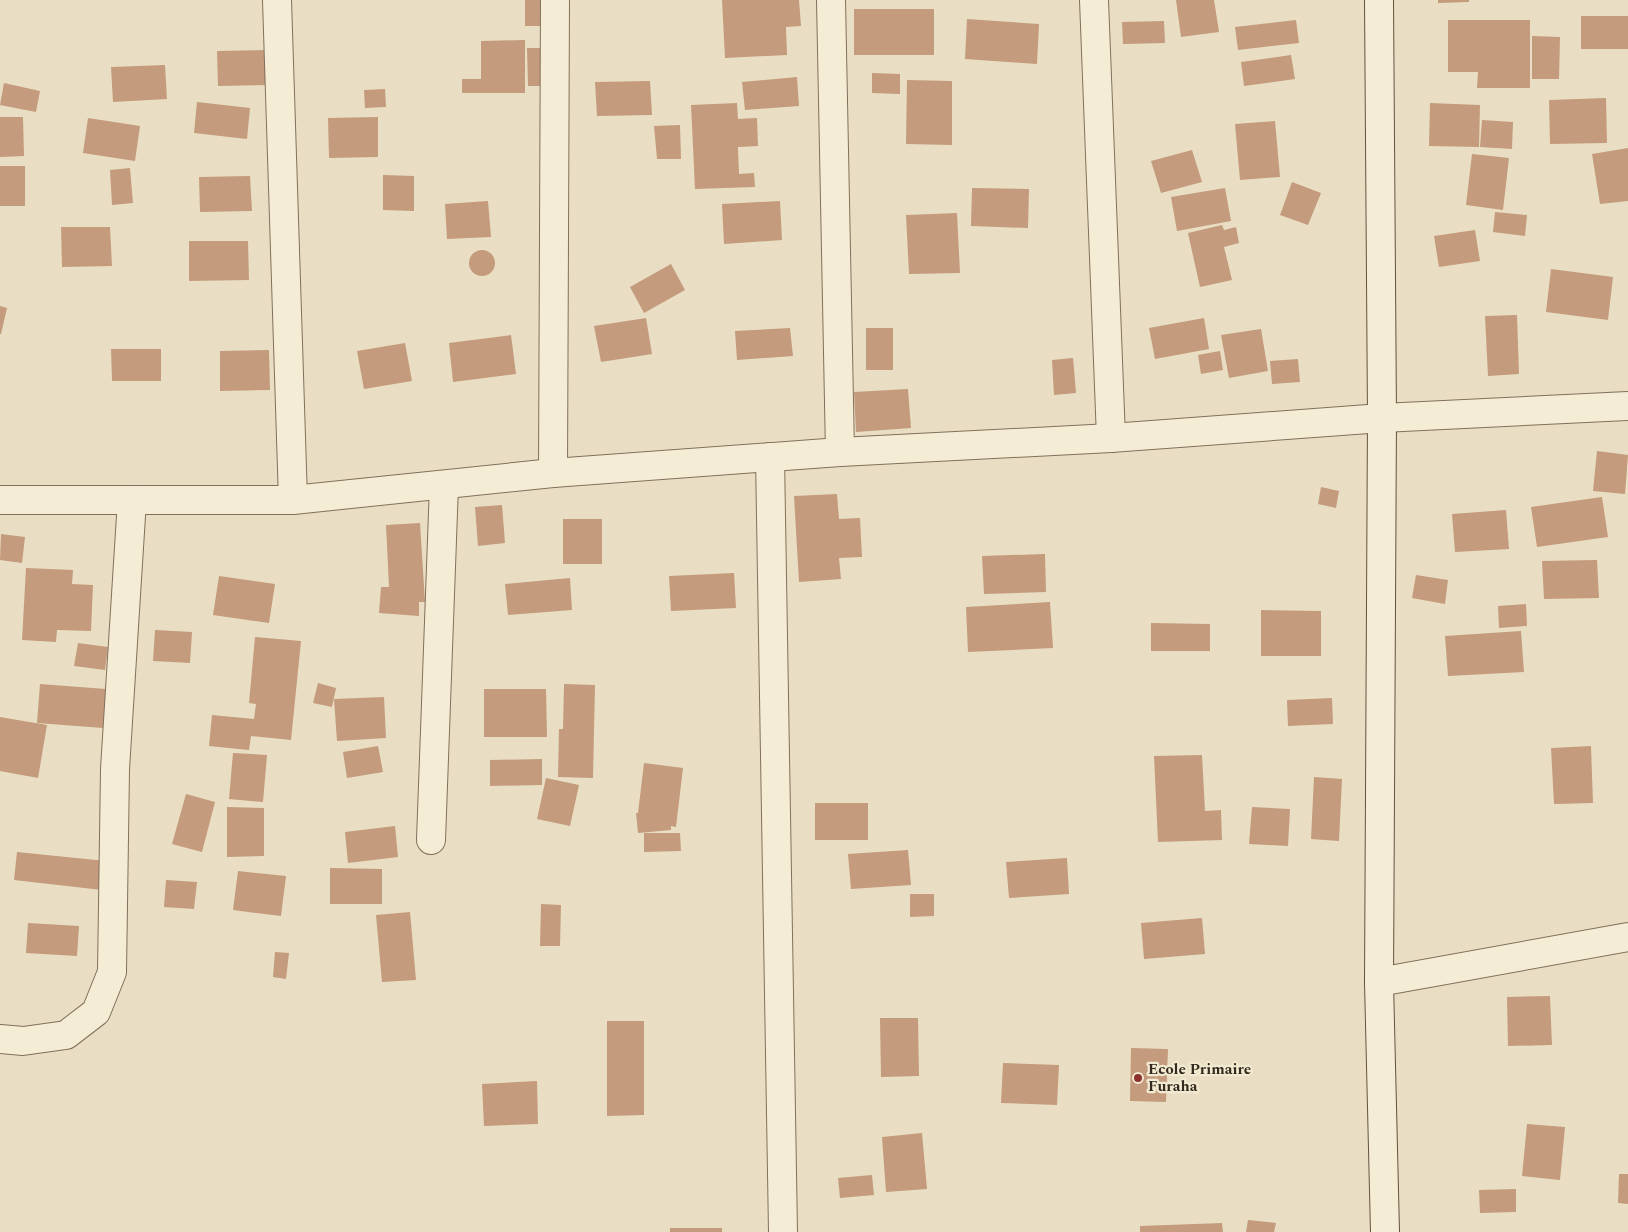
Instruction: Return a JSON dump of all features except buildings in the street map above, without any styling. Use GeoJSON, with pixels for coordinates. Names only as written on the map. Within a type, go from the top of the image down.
{"type":"FeatureCollection","features":[{"type":"Feature","properties":{"kind":"street"},"geometry":{"type":"LineString","coordinates":[[277,0],[293,500]]}},
{"type":"Feature","properties":{"kind":"street"},"geometry":{"type":"LineString","coordinates":[[553,473],[555,0]]}},
{"type":"Feature","properties":{"kind":"street"},"geometry":{"type":"LineString","coordinates":[[831,0],[840,452]]}},
{"type":"Feature","properties":{"kind":"street"},"geometry":{"type":"LineString","coordinates":[[1094,0],[1111,438]]}},
{"type":"Feature","properties":{"kind":"street"},"geometry":{"type":"LineString","coordinates":[[1379,0],[1382,418],[1379,982],[1385,1232]]}},
{"type":"Feature","properties":{"kind":"street"},"geometry":{"type":"LineString","coordinates":[[0,500],[293,500],[553,473],[840,452],[1111,438],[1382,418],[1628,406]]}},
{"type":"Feature","properties":{"kind":"street"},"geometry":{"type":"LineString","coordinates":[[770,458],[783,1232]]}},
{"type":"Feature","properties":{"kind":"street"},"geometry":{"type":"LineString","coordinates":[[432,840],[444,484]]}},
{"type":"Feature","properties":{"kind":"street"},"geometry":{"type":"LineString","coordinates":[[0,1039],[23,1041],[66,1035],[96,1012],[112,972],[115,769],[132,500]]}},
{"type":"Feature","properties":{"kind":"street"},"geometry":{"type":"LineString","coordinates":[[1379,982],[1628,937]]}},
{"type":"Feature","properties":{"kind":"place","name":"Ecole Primaire Furaha"},"geometry":{"type":"Point","coordinates":[1138,1078]}}]}
